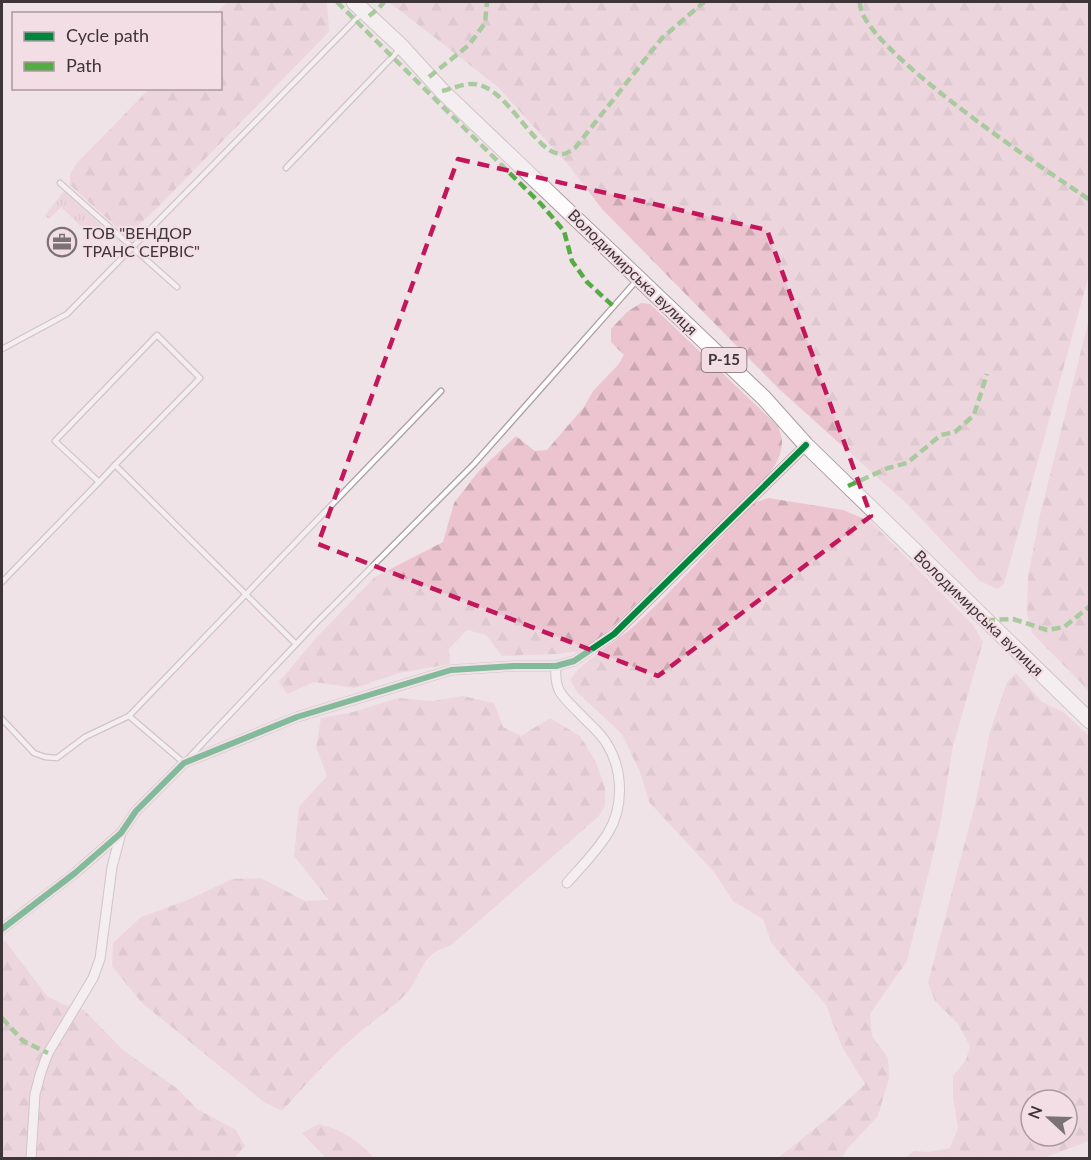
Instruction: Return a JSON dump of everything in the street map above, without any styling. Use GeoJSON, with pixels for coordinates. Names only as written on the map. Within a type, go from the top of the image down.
{"type":"FeatureCollection","features":[{"type":"Feature","properties":{"kind":"main road","name":"Володимирська вулиця"},"geometry":{"type":"LineString","coordinates":[[359,6],[402,47],[442,91],[764,398],[806,445],[1089,721]]}},
{"type":"Feature","properties":{"kind":"street"},"geometry":{"type":"LineString","coordinates":[[2,929],[75,873],[121,833],[136,811],[184,763],[297,717],[451,670],[556,666],[574,661],[614,634],[806,445]]}},
{"type":"Feature","properties":{"kind":"street"},"geometry":{"type":"LineString","coordinates":[[556,666],[555,682],[564,698],[607,742],[619,774],[620,789],[616,813],[609,831],[567,883]]}},
{"type":"Feature","properties":{"kind":"street"},"geometry":{"type":"LineString","coordinates":[[31,1158],[35,1094],[41,1072],[48,1053],[93,978],[100,959],[112,867],[121,833]]}},
{"type":"Feature","properties":{"kind":"lane"},"geometry":{"type":"LineString","coordinates":[[2,349],[67,314],[359,6]]}},
{"type":"Feature","properties":{"kind":"lane"},"geometry":{"type":"LineString","coordinates":[[286,168],[402,47]]}},
{"type":"Feature","properties":{"kind":"lane"},"geometry":{"type":"LineString","coordinates":[[60,183],[177,287]]}},
{"type":"Feature","properties":{"kind":"lane"},"geometry":{"type":"LineString","coordinates":[[129,716],[184,763],[296,644],[474,464],[639,278]]}},
{"type":"Feature","properties":{"kind":"lane"},"geometry":{"type":"LineString","coordinates":[[2,582],[200,378],[157,335],[55,441],[99,482]]}},
{"type":"Feature","properties":{"kind":"lane"},"geometry":{"type":"LineString","coordinates":[[2,719],[34,753],[57,758],[86,737],[129,716],[441,391]]}},
{"type":"Feature","properties":{"kind":"lane"},"geometry":{"type":"LineString","coordinates":[[115,465],[296,644]]}},
{"type":"Feature","properties":{"kind":"highlighted area"},"geometry":{"type":"Polygon","coordinates":[[[458,159],[767,230],[871,516],[658,676],[318,544],[458,159]]]}},
{"type":"Feature","properties":{"kind":"green space"},"geometry":{"type":"Polygon","coordinates":[[[227,2],[327,2],[329,32],[155,210],[134,229],[120,230],[70,185],[70,174],[77,163],[148,90],[222,90],[222,12],[217,12],[227,2]]]}},
{"type":"Feature","properties":{"kind":"green space"},"geometry":{"type":"Polygon","coordinates":[[[389,2],[1089,2],[1089,275],[1004,584],[997,589],[980,581],[908,505],[779,389],[602,209],[570,167],[498,87],[389,2]]]}},
{"type":"Feature","properties":{"kind":"green space"},"geometry":{"type":"Polygon","coordinates":[[[64,191],[126,248],[99,226],[90,235],[61,207],[49,219],[45,216],[36,227],[64,191]]]}},
{"type":"Feature","properties":{"kind":"green space"},"geometry":{"type":"Polygon","coordinates":[[[641,303],[650,304],[778,426],[782,439],[779,457],[763,482],[605,634],[582,651],[502,656],[486,635],[467,630],[449,649],[450,664],[399,673],[355,688],[314,682],[287,694],[279,682],[316,638],[375,577],[443,542],[454,503],[478,472],[516,436],[535,451],[547,450],[584,407],[593,391],[618,365],[624,355],[611,342],[611,329],[627,312],[641,303]]]}},
{"type":"Feature","properties":{"kind":"green space"},"geometry":{"type":"Polygon","coordinates":[[[1089,319],[1089,691],[1032,633],[1027,614],[1028,577],[1039,519],[1089,319]]]}},
{"type":"Feature","properties":{"kind":"green space"},"geometry":{"type":"Polygon","coordinates":[[[768,498],[843,510],[871,522],[973,625],[983,642],[953,746],[940,826],[907,961],[870,1014],[872,1036],[888,1058],[889,1078],[878,1116],[847,1149],[842,1158],[778,1158],[833,1114],[865,1084],[842,1047],[826,1005],[772,944],[763,919],[733,901],[714,872],[649,802],[640,772],[622,734],[578,693],[570,680],[583,666],[650,611],[754,503],[768,498]]]}},
{"type":"Feature","properties":{"kind":"green space"},"geometry":{"type":"Polygon","coordinates":[[[1016,673],[1042,702],[1063,712],[1089,736],[1089,1141],[1079,1145],[1079,1088],[1019,1088],[1019,1148],[1070,1148],[1043,1158],[905,1158],[914,1151],[928,1152],[950,1148],[958,1128],[953,1097],[953,1076],[966,1060],[970,1046],[958,1024],[935,1001],[928,983],[976,800],[990,732],[1007,682],[1016,673]]]}},
{"type":"Feature","properties":{"kind":"green space"},"geometry":{"type":"Polygon","coordinates":[[[463,696],[494,703],[503,727],[521,736],[550,718],[580,736],[595,760],[605,787],[605,806],[598,817],[450,946],[429,957],[406,994],[340,1050],[282,1111],[264,1102],[142,1003],[112,966],[113,943],[141,917],[190,899],[232,879],[261,878],[305,901],[329,900],[294,856],[299,807],[327,776],[316,747],[321,718],[353,712],[398,698],[433,701],[463,696]]]}},
{"type":"Feature","properties":{"kind":"green space"},"geometry":{"type":"Polygon","coordinates":[[[2,940],[6,942],[47,996],[62,1004],[84,1010],[123,1050],[178,1089],[197,1109],[236,1130],[245,1146],[234,1158],[2,1158],[2,940]]]}},
{"type":"Feature","properties":{"kind":"green space"},"geometry":{"type":"Polygon","coordinates":[[[319,1124],[349,1136],[374,1158],[326,1158],[302,1133],[319,1124]]]}},
{"type":"Feature","properties":{"kind":"marked path"},"geometry":{"type":"LineString","coordinates":[[337,2],[541,204],[564,231],[572,261],[587,282],[613,306]]}},
{"type":"Feature","properties":{"kind":"marked path"},"geometry":{"type":"LineString","coordinates":[[369,16],[384,2]]}},
{"type":"Feature","properties":{"kind":"marked path"},"geometry":{"type":"LineString","coordinates":[[429,77],[469,45],[485,23],[487,2]]}},
{"type":"Feature","properties":{"kind":"marked path"},"geometry":{"type":"LineString","coordinates":[[442,91],[470,84],[486,88],[510,108],[542,145],[553,152],[566,153],[575,148],[662,38],[704,2]]}},
{"type":"Feature","properties":{"kind":"marked path"},"geometry":{"type":"LineString","coordinates":[[860,2],[867,22],[889,47],[920,76],[999,137],[1090,200]]}},
{"type":"Feature","properties":{"kind":"marked path"},"geometry":{"type":"LineString","coordinates":[[848,486],[888,468],[907,463],[941,435],[955,432],[974,415],[987,374]]}},
{"type":"Feature","properties":{"kind":"marked path"},"geometry":{"type":"LineString","coordinates":[[986,620],[1013,619],[1047,630],[1064,627],[1090,606]]}},
{"type":"Feature","properties":{"kind":"marked path"},"geometry":{"type":"LineString","coordinates":[[2,1018],[23,1041],[48,1053]]}},
{"type":"Feature","properties":{"kind":"cycle path"},"geometry":{"type":"LineString","coordinates":[[2,929],[75,873],[121,833],[136,811],[184,763],[297,717],[451,670],[556,666],[574,661],[614,634],[806,445]]}},
{"type":"Feature","properties":{"kind":"place","name":"ТОВ \"ВЕНДОР ТРАНС СЕРВІС\""},"geometry":{"type":"Point","coordinates":[62,242]}}]}
